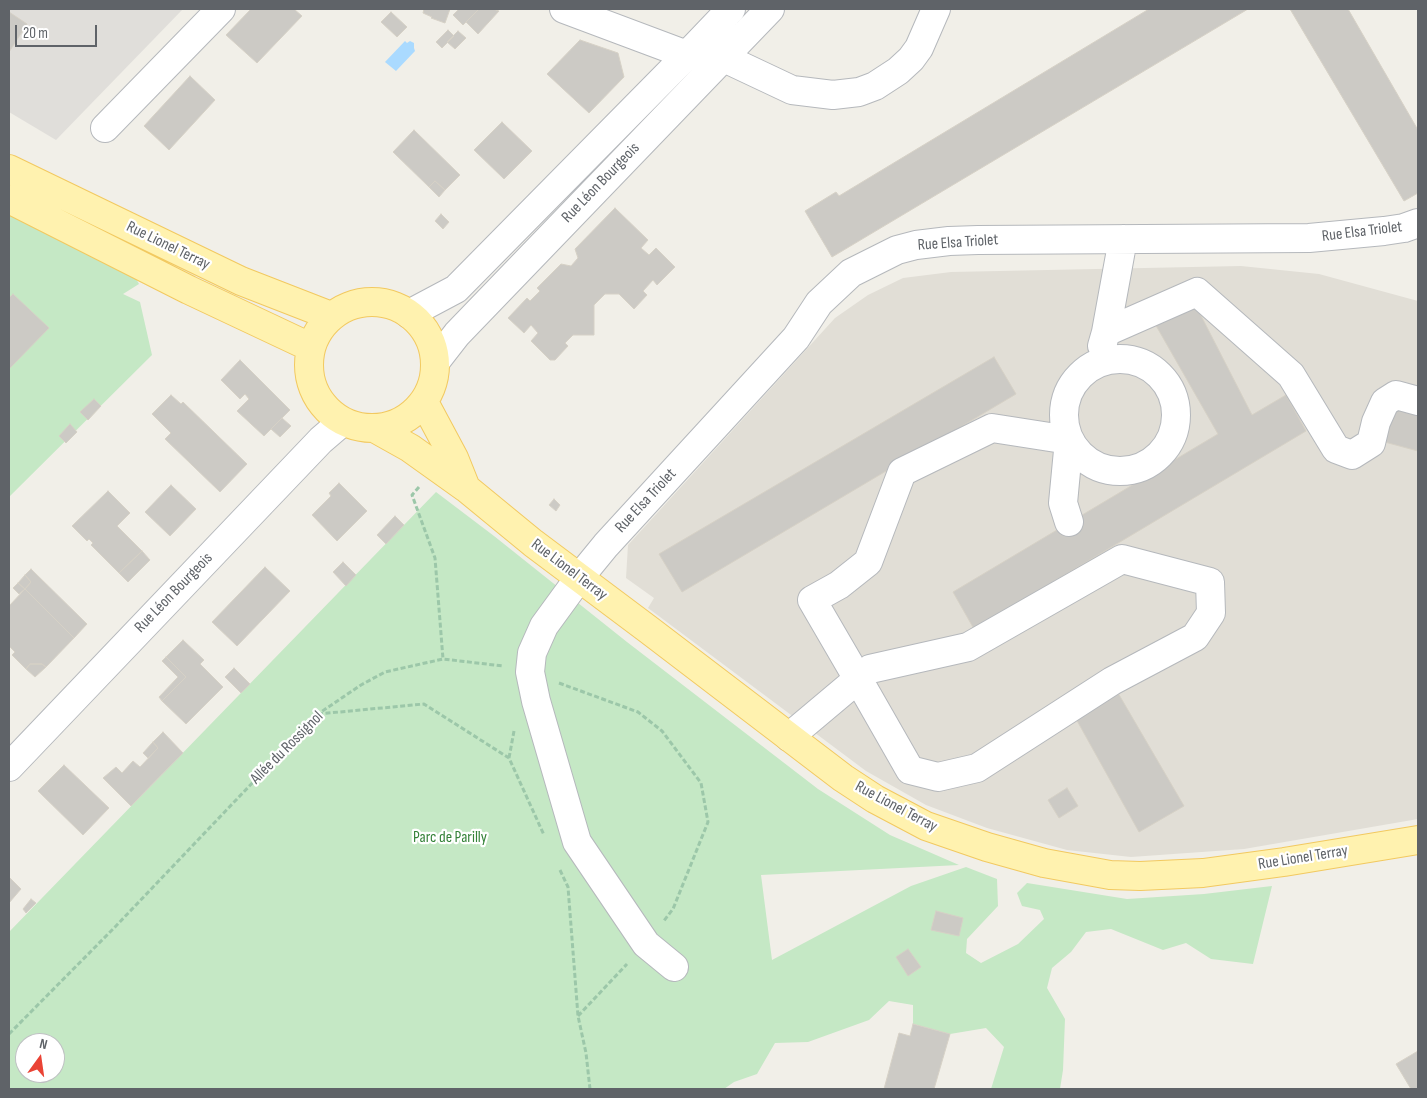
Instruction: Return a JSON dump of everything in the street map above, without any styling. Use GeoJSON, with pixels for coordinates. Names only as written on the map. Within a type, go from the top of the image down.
{"type":"FeatureCollection","features":[{"type":"Feature","properties":{"kind":"main road","name":"Rue Lionel Terray"},"geometry":{"type":"LineString","coordinates":[[9,169],[241,281],[331,316]]}},
{"type":"Feature","properties":{"kind":"main road","name":"Rue Lionel Terray"},"geometry":{"type":"LineString","coordinates":[[9,199],[189,290],[310,347]]}},
{"type":"Feature","properties":{"kind":"main road"},"geometry":{"type":"LineString","coordinates":[[370,301],[391,304],[409,314],[423,326],[432,343],[436,361],[434,382],[424,402],[408,418],[393,426],[376,429],[358,427],[342,422],[325,408],[313,390],[308,368],[310,347],[318,330],[331,316],[349,305],[370,301]]}},
{"type":"Feature","properties":{"kind":"main road","name":"Rue Lionel Terray"},"geometry":{"type":"LineString","coordinates":[[424,402],[450,450],[466,488]]}},
{"type":"Feature","properties":{"kind":"main road","name":"Rue Lionel Terray"},"geometry":{"type":"LineString","coordinates":[[376,429],[410,448],[466,488],[533,543],[843,778],[875,799],[926,826],[987,847],[1044,863],[1110,875],[1140,876],[1203,873],[1418,840]]}},
{"type":"Feature","properties":{"kind":"street"},"geometry":{"type":"LineString","coordinates":[[105,128],[221,9]]}},
{"type":"Feature","properties":{"kind":"street","name":"Rue Léon Bourgeois"},"geometry":{"type":"LineString","coordinates":[[409,314],[456,289],[688,55],[731,9]]}},
{"type":"Feature","properties":{"kind":"street","name":"Rue Léon Bourgeois"},"geometry":{"type":"LineString","coordinates":[[436,361],[457,334],[770,9]]}},
{"type":"Feature","properties":{"kind":"street"},"geometry":{"type":"LineString","coordinates":[[570,10],[688,55],[722,57],[792,90],[833,95],[859,92],[875,86],[898,71],[919,48],[936,9]]}},
{"type":"Feature","properties":{"kind":"street","name":"Rue Elsa Triolet"},"geometry":{"type":"LineString","coordinates":[[530,672],[532,653],[544,626],[579,578],[606,545],[796,338],[819,303],[851,273],[897,250],[916,245],[949,241],[1309,238],[1384,231],[1404,228],[1418,223]]}},
{"type":"Feature","properties":{"kind":"street"},"geometry":{"type":"LineString","coordinates":[[1096,364],[1106,332],[1123,239]]}},
{"type":"Feature","properties":{"kind":"street"},"geometry":{"type":"LineString","coordinates":[[1106,332],[1197,292],[1291,375],[1336,449],[1352,455],[1371,443],[1376,422],[1385,402],[1396,395],[1418,401]]}},
{"type":"Feature","properties":{"kind":"street"},"geometry":{"type":"LineString","coordinates":[[1114,359],[1133,360],[1150,368],[1164,380],[1173,397],[1176,415],[1173,434],[1164,450],[1150,462],[1132,470],[1114,471],[1096,466],[1080,455],[1069,440],[1064,423],[1064,405],[1070,388],[1081,374],[1096,364],[1114,359]]}},
{"type":"Feature","properties":{"kind":"street","name":"Rue Léon Bourgeois"},"geometry":{"type":"LineString","coordinates":[[9,767],[321,440],[342,422]]}},
{"type":"Feature","properties":{"kind":"street"},"geometry":{"type":"LineString","coordinates":[[789,737],[858,679],[870,669],[968,647],[1122,559],[1210,582],[1212,613],[1195,637],[1112,681],[977,768],[938,777],[910,770],[858,679],[812,600],[839,585],[868,562],[902,472],[992,428],[1069,440]]}},
{"type":"Feature","properties":{"kind":"street"},"geometry":{"type":"LineString","coordinates":[[1069,440],[1063,504],[1069,522]]}},
{"type":"Feature","properties":{"kind":"street"},"geometry":{"type":"LineString","coordinates":[[530,672],[536,701],[577,842],[646,944],[674,967]]}},
{"type":"Feature","properties":{"kind":"path"},"geometry":{"type":"LineString","coordinates":[[436,466],[412,495],[435,558],[443,660]]}},
{"type":"Feature","properties":{"kind":"path","name":"Allée du Rossignol"},"geometry":{"type":"LineString","coordinates":[[9,1034],[115,927],[318,714],[360,685],[385,672],[443,660],[496,664],[530,672],[638,712],[662,731],[701,783],[708,822],[673,909],[646,944],[578,1016]]}},
{"type":"Feature","properties":{"kind":"path"},"geometry":{"type":"LineString","coordinates":[[318,714],[424,704],[509,758],[544,836]]}},
{"type":"Feature","properties":{"kind":"path"},"geometry":{"type":"LineString","coordinates":[[556,862],[568,887],[578,1016],[586,1053],[590,1089]]}},
{"type":"Feature","properties":{"kind":"shaded area"},"geometry":{"type":"Polygon","coordinates":[[[9,9],[183,9],[56,140],[9,112],[9,9]]]}},
{"type":"Feature","properties":{"kind":"shaded area"},"geometry":{"type":"Polygon","coordinates":[[[1241,266],[1319,274],[1418,301],[1418,819],[1244,849],[1131,857],[1067,850],[987,828],[926,805],[866,771],[648,608],[654,598],[626,578],[628,545],[835,318],[868,295],[903,278],[951,272],[1241,266]]]}},
{"type":"Feature","properties":{"kind":"green space"},"geometry":{"type":"Polygon","coordinates":[[[9,210],[130,268],[139,284],[123,294],[140,302],[152,355],[9,497],[9,210]]]}},
{"type":"Feature","properties":{"kind":"green space","name":"Parc de Parilly"},"geometry":{"type":"Polygon","coordinates":[[[436,492],[818,789],[890,835],[959,865],[761,875],[772,960],[911,886],[966,867],[997,879],[998,906],[967,939],[966,953],[981,963],[1018,944],[1044,919],[1040,910],[1022,906],[1017,893],[1027,883],[1127,899],[1204,894],[1272,886],[1253,964],[1211,959],[1186,943],[1163,950],[1111,929],[1086,932],[1071,952],[1052,968],[1047,988],[1065,1019],[1063,1070],[1060,1089],[991,1089],[1004,1047],[986,1028],[950,1034],[913,1024],[913,1005],[889,1001],[869,1020],[808,1042],[775,1043],[757,1074],[734,1082],[724,1089],[9,1089],[9,932],[436,492]]]}},
{"type":"Feature","properties":{"kind":"water"},"geometry":{"type":"Polygon","coordinates":[[[405,41],[407,43],[410,41],[414,43],[415,51],[396,71],[385,62],[405,41]]]}},
{"type":"Feature","properties":{"kind":"building"},"geometry":{"type":"Polygon","coordinates":[[[251,9],[294,9],[302,16],[257,63],[226,35],[251,9]]]}},
{"type":"Feature","properties":{"kind":"building"},"geometry":{"type":"Polygon","coordinates":[[[424,9],[450,9],[445,23],[423,13],[424,9]]]}},
{"type":"Feature","properties":{"kind":"building"},"geometry":{"type":"Polygon","coordinates":[[[459,9],[479,9],[463,25],[453,15],[459,9]]]}},
{"type":"Feature","properties":{"kind":"building"},"geometry":{"type":"Polygon","coordinates":[[[479,9],[499,11],[478,34],[466,22],[479,9]]]}},
{"type":"Feature","properties":{"kind":"building"},"geometry":{"type":"Polygon","coordinates":[[[1149,9],[1248,9],[832,257],[805,211],[836,192],[839,196],[1149,9]]]}},
{"type":"Feature","properties":{"kind":"building"},"geometry":{"type":"Polygon","coordinates":[[[1290,9],[1348,9],[1418,130],[1418,193],[1404,201],[1290,9]]]}},
{"type":"Feature","properties":{"kind":"building"},"geometry":{"type":"Polygon","coordinates":[[[9,12],[27,24],[9,52],[9,12]]]}},
{"type":"Feature","properties":{"kind":"building"},"geometry":{"type":"Polygon","coordinates":[[[391,12],[407,27],[397,37],[381,22],[391,12]]]}},
{"type":"Feature","properties":{"kind":"building"},"geometry":{"type":"Polygon","coordinates":[[[448,30],[454,36],[442,48],[436,42],[448,30]]]}},
{"type":"Feature","properties":{"kind":"building"},"geometry":{"type":"Polygon","coordinates":[[[458,31],[466,38],[455,49],[447,42],[458,31]]]}},
{"type":"Feature","properties":{"kind":"building"},"geometry":{"type":"Polygon","coordinates":[[[580,40],[618,53],[624,77],[589,113],[547,74],[580,40]]]}},
{"type":"Feature","properties":{"kind":"building"},"geometry":{"type":"Polygon","coordinates":[[[190,76],[215,100],[169,150],[144,126],[190,76]]]}},
{"type":"Feature","properties":{"kind":"building"},"geometry":{"type":"Polygon","coordinates":[[[502,122],[532,151],[504,179],[474,150],[502,122]]]}},
{"type":"Feature","properties":{"kind":"building"},"geometry":{"type":"Polygon","coordinates":[[[414,130],[460,175],[445,190],[435,181],[429,187],[393,152],[414,130]]]}},
{"type":"Feature","properties":{"kind":"building"},"geometry":{"type":"Polygon","coordinates":[[[435,181],[445,190],[439,197],[429,187],[435,181]]]}},
{"type":"Feature","properties":{"kind":"building"},"geometry":{"type":"Polygon","coordinates":[[[615,208],[648,240],[641,248],[649,255],[656,248],[675,267],[657,285],[653,280],[643,291],[647,295],[634,309],[619,294],[605,294],[594,305],[594,335],[573,335],[565,343],[568,346],[555,360],[550,360],[531,341],[538,333],[531,325],[524,333],[508,318],[527,298],[530,301],[540,291],[537,288],[561,264],[571,266],[578,258],[575,249],[615,208]]]}},
{"type":"Feature","properties":{"kind":"building"},"geometry":{"type":"Polygon","coordinates":[[[441,214],[449,222],[443,229],[435,221],[441,214]]]}},
{"type":"Feature","properties":{"kind":"building"},"geometry":{"type":"Polygon","coordinates":[[[13,294],[49,328],[9,369],[9,298],[13,294]]]}},
{"type":"Feature","properties":{"kind":"building"},"geometry":{"type":"Polygon","coordinates":[[[1194,302],[1252,415],[1286,395],[1306,431],[974,629],[953,592],[1218,434],[1154,322],[1194,302]]]}},
{"type":"Feature","properties":{"kind":"building"},"geometry":{"type":"Polygon","coordinates":[[[994,357],[1016,394],[682,592],[659,554],[994,357]]]}},
{"type":"Feature","properties":{"kind":"building"},"geometry":{"type":"Polygon","coordinates":[[[240,360],[290,410],[264,436],[237,411],[249,399],[245,394],[240,399],[221,380],[240,360]]]}},
{"type":"Feature","properties":{"kind":"building"},"geometry":{"type":"Polygon","coordinates":[[[171,395],[181,404],[183,402],[247,464],[220,492],[165,439],[171,433],[152,414],[171,395]]]}},
{"type":"Feature","properties":{"kind":"building"},"geometry":{"type":"Polygon","coordinates":[[[94,399],[101,406],[88,420],[80,412],[94,399]]]}},
{"type":"Feature","properties":{"kind":"building"},"geometry":{"type":"Polygon","coordinates":[[[1391,403],[1418,410],[1418,451],[1381,441],[1391,403]]]}},
{"type":"Feature","properties":{"kind":"building"},"geometry":{"type":"Polygon","coordinates":[[[282,418],[291,426],[280,437],[271,429],[282,418]]]}},
{"type":"Feature","properties":{"kind":"building"},"geometry":{"type":"Polygon","coordinates":[[[70,424],[77,432],[66,443],[59,436],[70,424]]]}},
{"type":"Feature","properties":{"kind":"building"},"geometry":{"type":"Polygon","coordinates":[[[339,483],[367,511],[337,541],[312,515],[331,496],[329,493],[339,483]]]}},
{"type":"Feature","properties":{"kind":"building"},"geometry":{"type":"Polygon","coordinates":[[[171,485],[196,509],[170,536],[145,512],[171,485]]]}},
{"type":"Feature","properties":{"kind":"building"},"geometry":{"type":"Polygon","coordinates":[[[108,491],[130,513],[117,526],[142,551],[119,573],[91,545],[93,543],[89,539],[87,541],[72,526],[108,491]]]}},
{"type":"Feature","properties":{"kind":"building"},"geometry":{"type":"Polygon","coordinates":[[[554,499],[560,505],[556,511],[549,505],[554,499]]]}},
{"type":"Feature","properties":{"kind":"building"},"geometry":{"type":"Polygon","coordinates":[[[395,516],[404,525],[386,544],[377,535],[395,516]]]}},
{"type":"Feature","properties":{"kind":"building"},"geometry":{"type":"Polygon","coordinates":[[[142,551],[150,560],[128,582],[119,573],[142,551]]]}},
{"type":"Feature","properties":{"kind":"building"},"geometry":{"type":"Polygon","coordinates":[[[343,562],[356,575],[346,586],[333,572],[343,562]]]}},
{"type":"Feature","properties":{"kind":"building"},"geometry":{"type":"Polygon","coordinates":[[[265,567],[290,591],[237,646],[212,622],[265,567]]]}},
{"type":"Feature","properties":{"kind":"building"},"geometry":{"type":"Polygon","coordinates":[[[31,569],[87,624],[74,638],[25,589],[31,582],[25,575],[31,569]]]}},
{"type":"Feature","properties":{"kind":"building"},"geometry":{"type":"Polygon","coordinates":[[[25,575],[31,582],[25,589],[18,583],[25,575]]]}},
{"type":"Feature","properties":{"kind":"building"},"geometry":{"type":"Polygon","coordinates":[[[18,583],[25,589],[19,594],[13,588],[18,583]]]}},
{"type":"Feature","properties":{"kind":"building"},"geometry":{"type":"Polygon","coordinates":[[[25,589],[74,638],[46,667],[42,664],[30,664],[26,669],[12,655],[15,652],[9,646],[9,606],[25,589]]]}},
{"type":"Feature","properties":{"kind":"building"},"geometry":{"type":"Polygon","coordinates":[[[183,640],[204,660],[200,664],[223,687],[186,724],[162,701],[186,677],[166,657],[183,640]]]}},
{"type":"Feature","properties":{"kind":"building"},"geometry":{"type":"Polygon","coordinates":[[[166,657],[186,677],[162,701],[159,697],[178,677],[162,661],[166,657]]]}},
{"type":"Feature","properties":{"kind":"building"},"geometry":{"type":"Polygon","coordinates":[[[30,664],[42,664],[46,667],[35,677],[26,669],[30,664]]]}},
{"type":"Feature","properties":{"kind":"building"},"geometry":{"type":"Polygon","coordinates":[[[234,668],[250,684],[241,693],[225,677],[234,668]]]}},
{"type":"Feature","properties":{"kind":"building"},"geometry":{"type":"Polygon","coordinates":[[[1118,693],[1184,806],[1139,832],[1075,717],[1118,693]]]}},
{"type":"Feature","properties":{"kind":"building"},"geometry":{"type":"Polygon","coordinates":[[[163,732],[183,753],[131,806],[103,778],[116,767],[122,773],[133,761],[140,767],[158,748],[153,742],[163,732]]]}},
{"type":"Feature","properties":{"kind":"building"},"geometry":{"type":"Polygon","coordinates":[[[153,742],[158,748],[148,758],[143,753],[153,742]]]}},
{"type":"Feature","properties":{"kind":"building"},"geometry":{"type":"Polygon","coordinates":[[[64,765],[109,808],[83,835],[38,791],[64,765]]]}},
{"type":"Feature","properties":{"kind":"building"},"geometry":{"type":"Polygon","coordinates":[[[1067,788],[1078,806],[1059,818],[1048,800],[1067,788]]]}},
{"type":"Feature","properties":{"kind":"building"},"geometry":{"type":"Polygon","coordinates":[[[9,877],[21,889],[9,903],[9,877]]]}},
{"type":"Feature","properties":{"kind":"building"},"geometry":{"type":"Polygon","coordinates":[[[31,899],[36,903],[26,913],[23,909],[31,899]]]}},
{"type":"Feature","properties":{"kind":"building"},"geometry":{"type":"Polygon","coordinates":[[[936,911],[963,918],[959,936],[931,930],[936,911]]]}},
{"type":"Feature","properties":{"kind":"building"},"geometry":{"type":"Polygon","coordinates":[[[908,949],[921,967],[908,976],[896,957],[908,949]]]}},
{"type":"Feature","properties":{"kind":"building"},"geometry":{"type":"Polygon","coordinates":[[[913,1024],[950,1034],[934,1089],[884,1089],[899,1033],[910,1036],[913,1024]]]}},
{"type":"Feature","properties":{"kind":"building"},"geometry":{"type":"Polygon","coordinates":[[[1418,1051],[1418,1089],[1411,1089],[1396,1064],[1418,1051]]]}}]}
